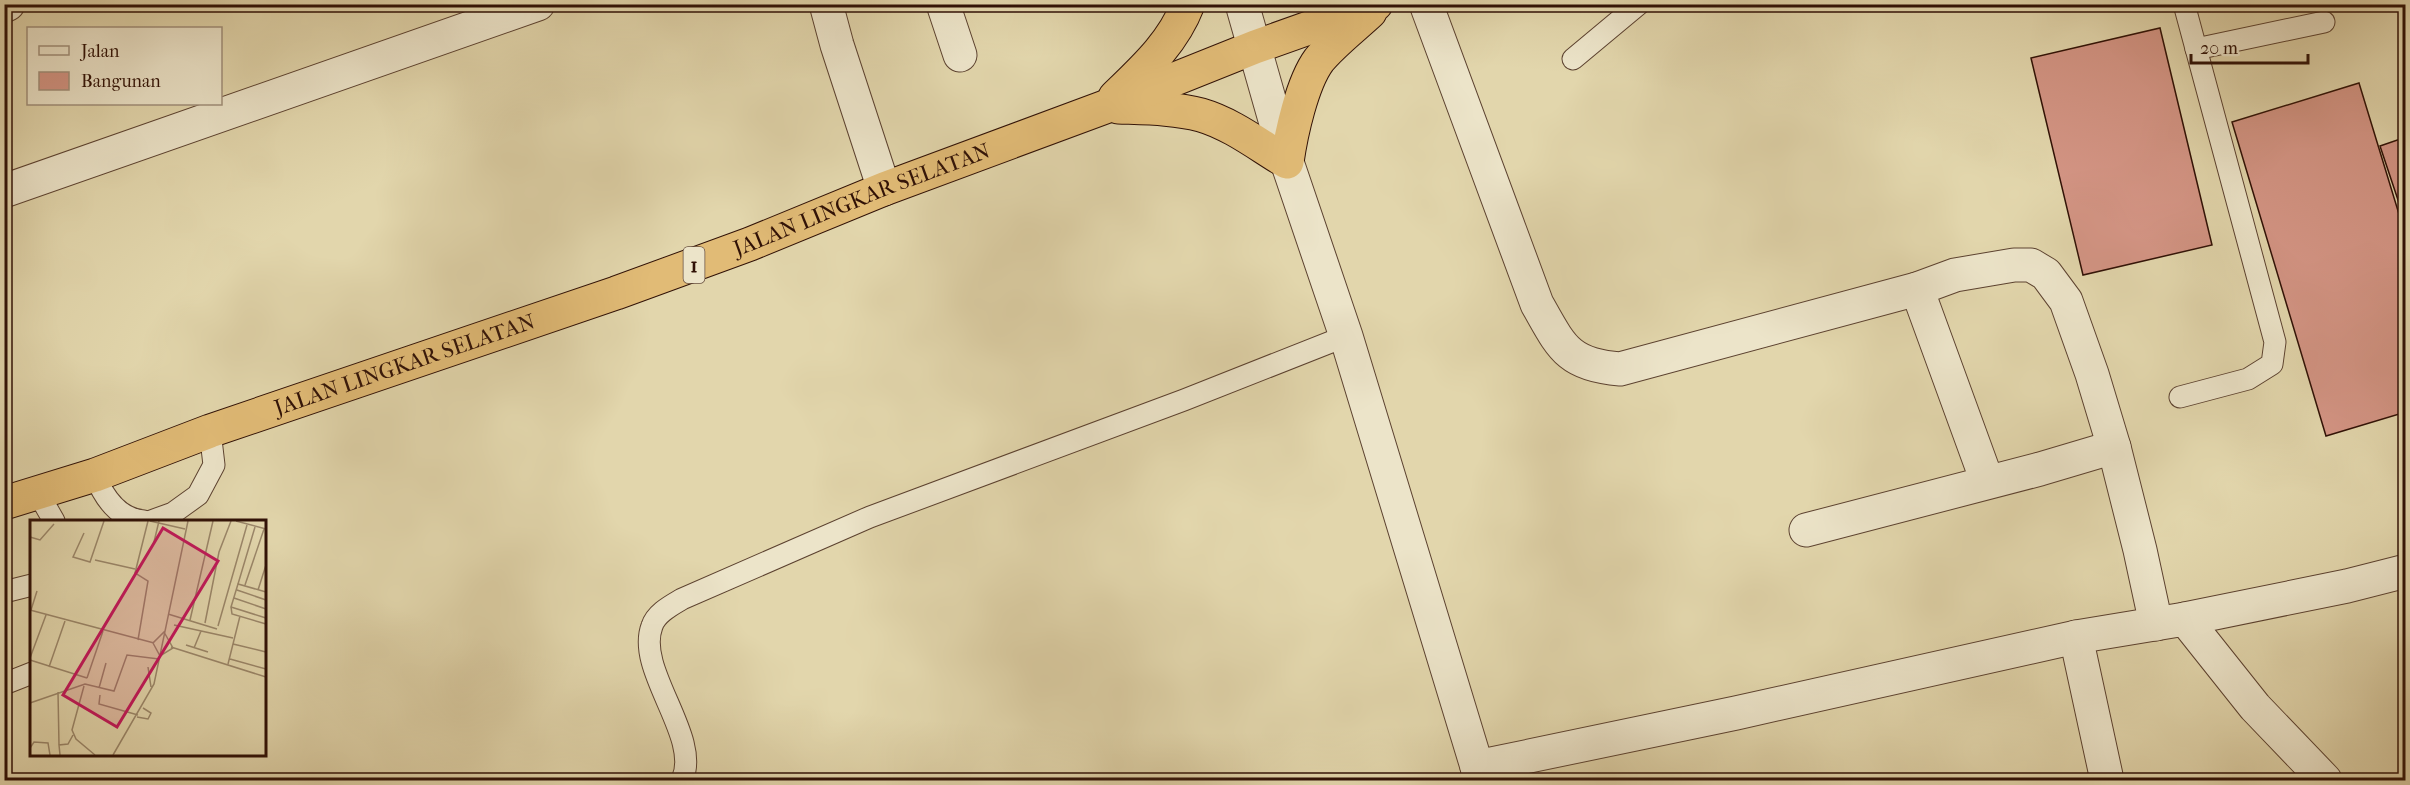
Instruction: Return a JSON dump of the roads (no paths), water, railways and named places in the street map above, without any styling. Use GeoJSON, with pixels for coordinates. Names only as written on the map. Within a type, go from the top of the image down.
{"type":"FeatureCollection","features":[{"type":"Feature","properties":{"kind":"highway"},"geometry":{"type":"LineString","coordinates":[[1105,107],[1159,53],[1181,21],[1188,4]]}},
{"type":"Feature","properties":{"kind":"highway","name":"JALAN LINGKAR SELATAN"},"geometry":{"type":"LineString","coordinates":[[4,503],[95,475],[210,431],[616,293],[750,244],[884,189],[1105,107],[1255,47],[1377,4]]}},
{"type":"Feature","properties":{"kind":"highway"},"geometry":{"type":"LineString","coordinates":[[1105,107],[1152,108],[1202,115],[1236,130],[1287,162],[1292,133],[1304,94],[1319,61],[1377,4]]}},
{"type":"Feature","properties":{"kind":"street"},"geometry":{"type":"LineString","coordinates":[[4,191],[538,4]]}},
{"type":"Feature","properties":{"kind":"street"},"geometry":{"type":"LineString","coordinates":[[826,4],[884,189]]}},
{"type":"Feature","properties":{"kind":"street"},"geometry":{"type":"LineString","coordinates":[[943,4],[960,55]]}},
{"type":"Feature","properties":{"kind":"street"},"geometry":{"type":"LineString","coordinates":[[1242,4],[1287,162],[1346,336],[1479,774],[2076,637],[2171,622],[2406,572]]}},
{"type":"Feature","properties":{"kind":"street"},"geometry":{"type":"LineString","coordinates":[[1426,4],[1537,304],[1559,343],[1577,360],[1597,368],[1620,369],[1917,289],[1955,275],[2014,264],[2031,265],[2046,274],[2066,300],[2114,447],[2140,550],[2171,622],[2325,780]]}},
{"type":"Feature","properties":{"kind":"street"},"geometry":{"type":"LineString","coordinates":[[1917,289],[1960,413],[1987,481]]}},
{"type":"Feature","properties":{"kind":"street"},"geometry":{"type":"LineString","coordinates":[[1806,530],[2040,469],[2114,447]]}},
{"type":"Feature","properties":{"kind":"street"},"geometry":{"type":"LineString","coordinates":[[2076,637],[2107,780]]}},
{"type":"Feature","properties":{"kind":"lane"},"geometry":{"type":"LineString","coordinates":[[1574,59],[1638,4]]}},
{"type":"Feature","properties":{"kind":"lane"},"geometry":{"type":"LineString","coordinates":[[2180,398],[2248,379],[2272,364],[2275,342],[2184,4]]}},
{"type":"Feature","properties":{"kind":"lane"},"geometry":{"type":"LineString","coordinates":[[2196,49],[2324,22]]}},
{"type":"Feature","properties":{"kind":"lane"},"geometry":{"type":"LineString","coordinates":[[682,780],[686,772],[684,747],[649,651],[652,625],[663,611],[682,599],[870,518],[1184,400],[1346,336]]}},
{"type":"Feature","properties":{"kind":"lane"},"geometry":{"type":"LineString","coordinates":[[154,520],[173,513],[198,495],[214,465],[210,431]]}},
{"type":"Feature","properties":{"kind":"lane"},"geometry":{"type":"LineString","coordinates":[[95,475],[100,488],[112,506],[132,520]]}},
{"type":"Feature","properties":{"kind":"lane"},"geometry":{"type":"LineString","coordinates":[[38,493],[53,520]]}},
{"type":"Feature","properties":{"kind":"lane"},"geometry":{"type":"LineString","coordinates":[[4,592],[30,586]]}},
{"type":"Feature","properties":{"kind":"lane"},"geometry":{"type":"LineString","coordinates":[[4,684],[30,674]]}}]}
